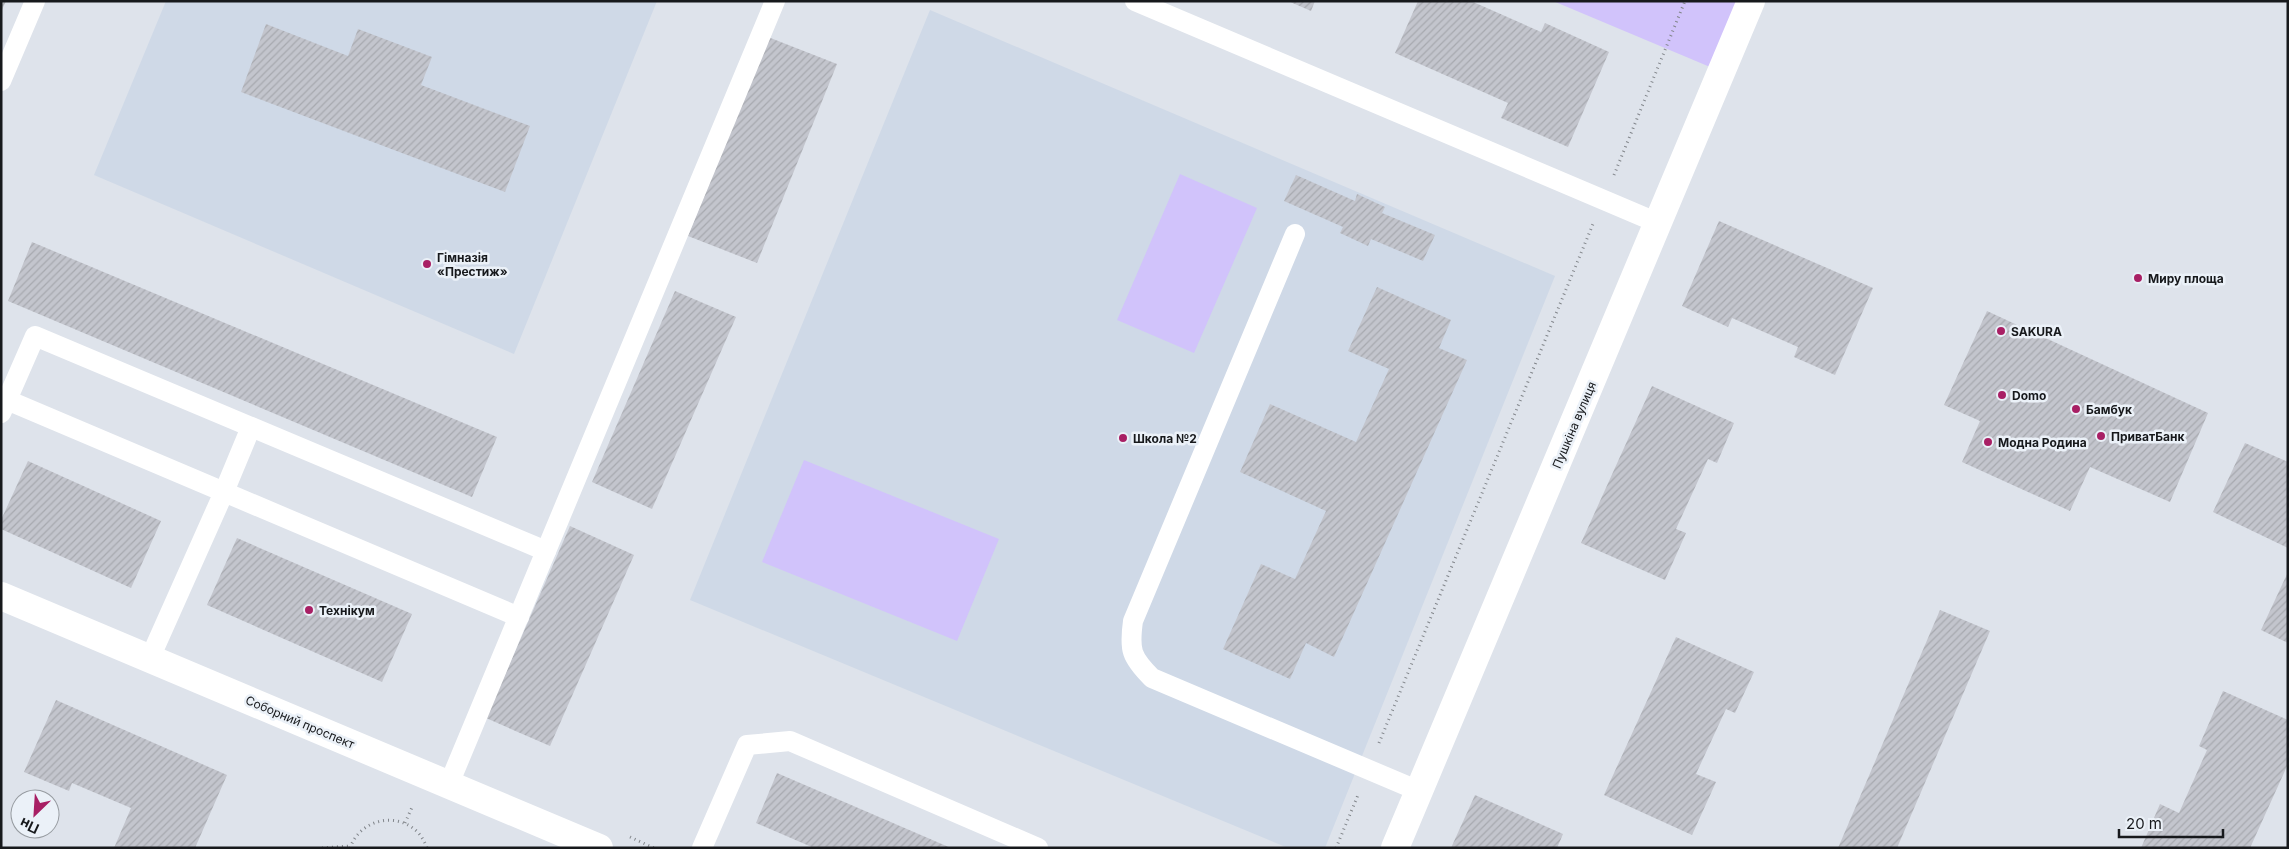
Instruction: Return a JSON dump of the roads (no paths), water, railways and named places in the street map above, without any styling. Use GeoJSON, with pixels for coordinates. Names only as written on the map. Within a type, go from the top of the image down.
{"type":"FeatureCollection","features":[{"type":"Feature","properties":{"kind":"street","name":"Пушкіна вулиця"},"geometry":{"type":"LineString","coordinates":[[1395,848],[1751,1]]}},
{"type":"Feature","properties":{"kind":"street","name":"Соборний проспект"},"geometry":{"type":"LineString","coordinates":[[1,596],[594,847]]}},
{"type":"Feature","properties":{"kind":"lane"},"geometry":{"type":"LineString","coordinates":[[1,81],[34,1]]}},
{"type":"Feature","properties":{"kind":"lane"},"geometry":{"type":"LineString","coordinates":[[449,784],[775,1]]}},
{"type":"Feature","properties":{"kind":"lane"},"geometry":{"type":"LineString","coordinates":[[1135,1],[1658,223]]}},
{"type":"Feature","properties":{"kind":"lane"},"geometry":{"type":"LineString","coordinates":[[1295,234],[1133,621],[1130,641],[1136,662],[1152,678],[1419,792]]}},
{"type":"Feature","properties":{"kind":"lane"},"geometry":{"type":"LineString","coordinates":[[519,618],[224,492],[4,406],[35,336],[546,551]]}},
{"type":"Feature","properties":{"kind":"lane"},"geometry":{"type":"LineString","coordinates":[[150,658],[251,427]]}},
{"type":"Feature","properties":{"kind":"lane"},"geometry":{"type":"LineString","coordinates":[[702,848],[748,745],[790,741],[1038,848]]}},
{"type":"Feature","properties":{"kind":"place","name":"Гімназія «Престиж»"},"geometry":{"type":"Point","coordinates":[427,264]}},
{"type":"Feature","properties":{"kind":"place","name":"Миру площа"},"geometry":{"type":"Point","coordinates":[2138,278]}},
{"type":"Feature","properties":{"kind":"place","name":"SAKURA"},"geometry":{"type":"Point","coordinates":[2001,331]}},
{"type":"Feature","properties":{"kind":"place","name":"Domo"},"geometry":{"type":"Point","coordinates":[2002,395]}},
{"type":"Feature","properties":{"kind":"place","name":"Бамбук"},"geometry":{"type":"Point","coordinates":[2076,409]}},
{"type":"Feature","properties":{"kind":"place","name":"ПриватБанк"},"geometry":{"type":"Point","coordinates":[2101,436]}},
{"type":"Feature","properties":{"kind":"place","name":"Школа №2"},"geometry":{"type":"Point","coordinates":[1123,438]}},
{"type":"Feature","properties":{"kind":"place","name":"Модна Родина"},"geometry":{"type":"Point","coordinates":[1988,442]}},
{"type":"Feature","properties":{"kind":"place","name":"Технікум"},"geometry":{"type":"Point","coordinates":[309,610]}}]}
